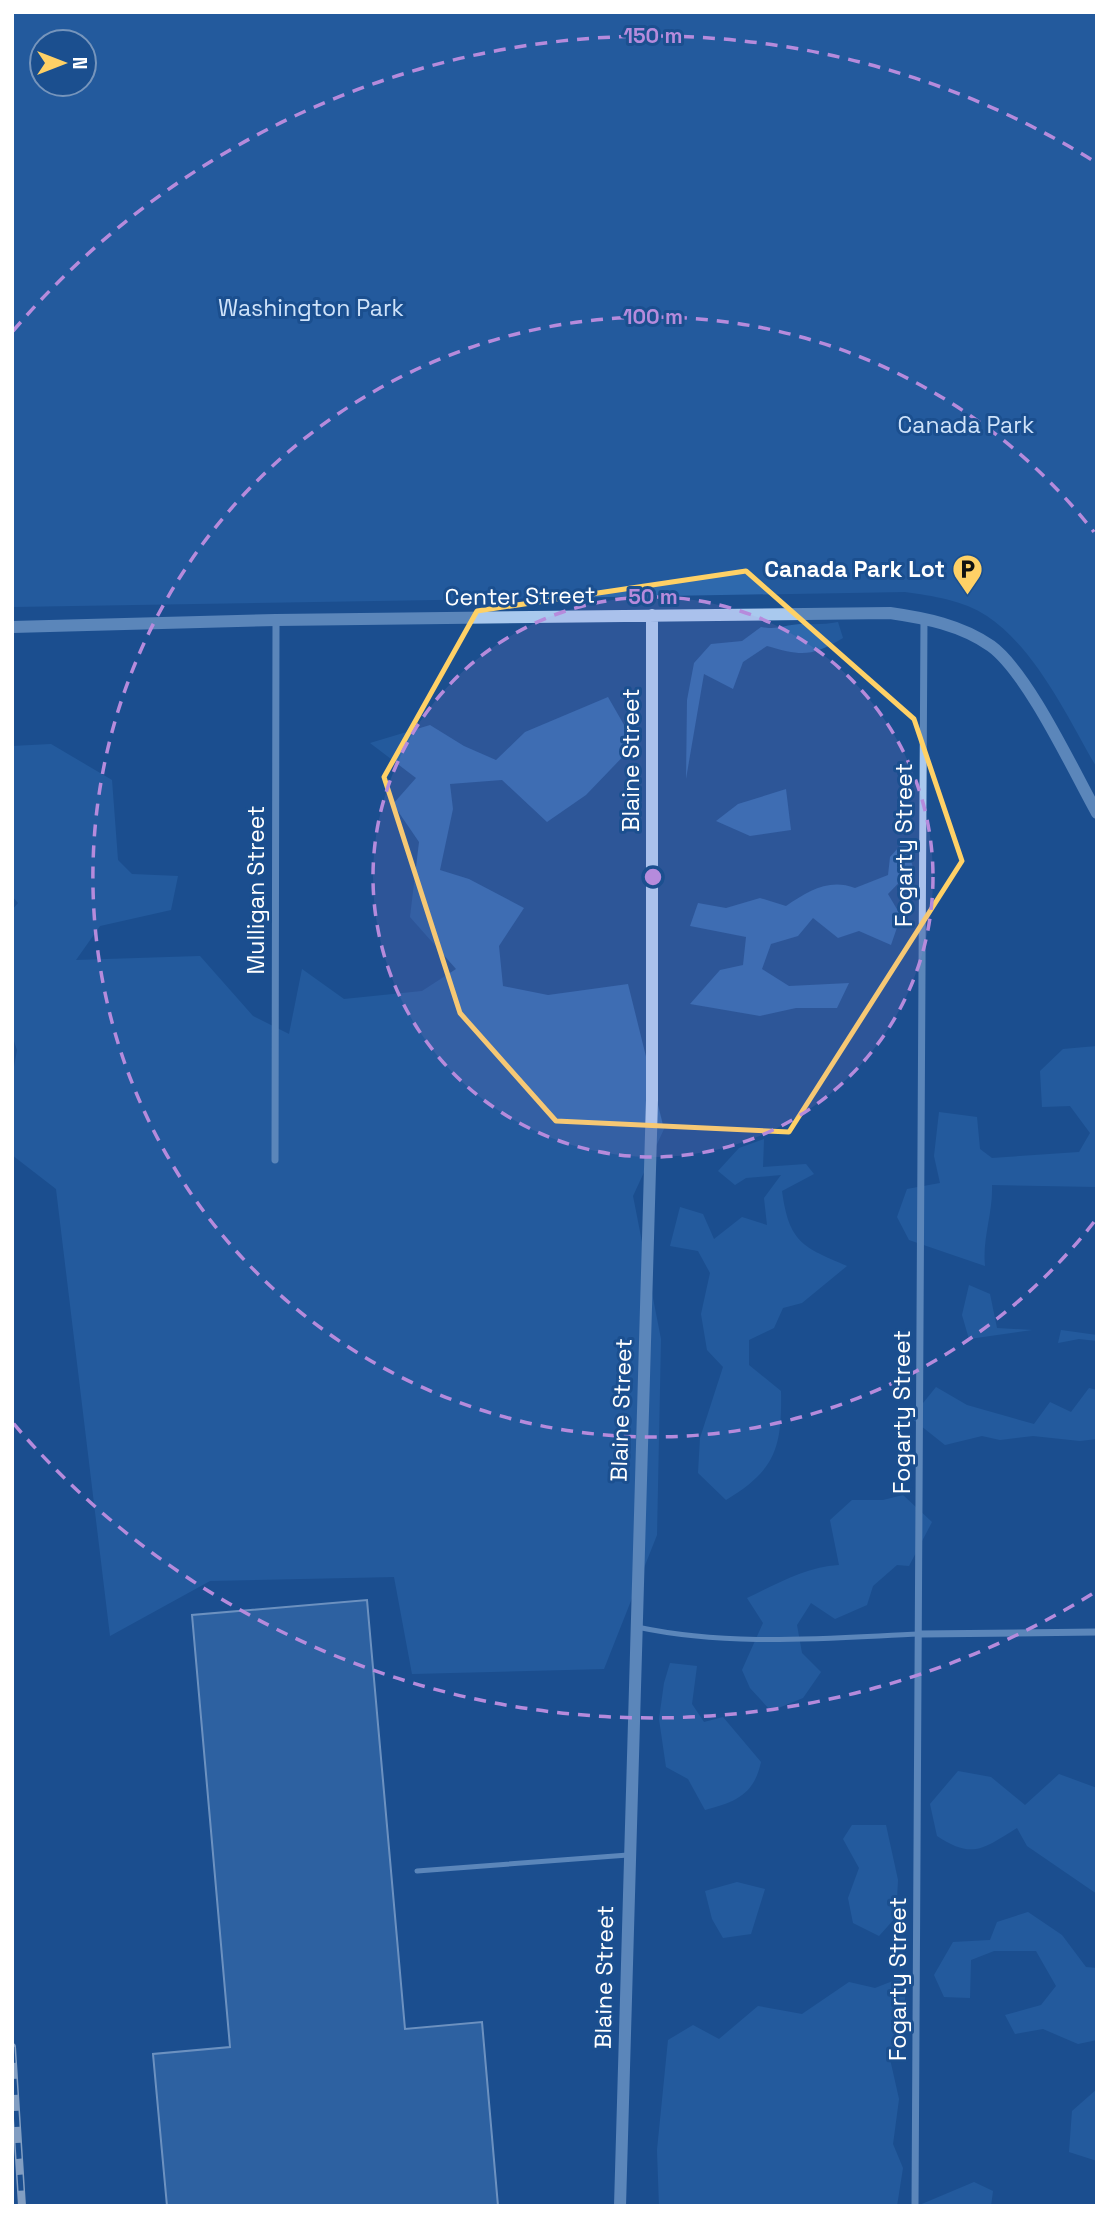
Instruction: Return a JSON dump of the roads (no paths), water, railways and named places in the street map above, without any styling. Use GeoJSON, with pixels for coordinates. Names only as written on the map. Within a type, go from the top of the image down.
{"type":"FeatureCollection","features":[{"type":"Feature","properties":{"kind":"street","name":"Center Street"},"geometry":{"type":"LineString","coordinates":[[12,627],[276,620],[890,612],[956,627],[992,647],[1017,673],[1097,813]]}},
{"type":"Feature","properties":{"kind":"street","name":"Blaine Street"},"geometry":{"type":"LineString","coordinates":[[620,2206],[628,1855],[652,1100],[652,615]]}},
{"type":"Feature","properties":{"kind":"street","name":"Fogarty Street"},"geometry":{"type":"LineString","coordinates":[[915,2206],[924,618]]}},
{"type":"Feature","properties":{"kind":"street","name":"Mulligan Street"},"geometry":{"type":"LineString","coordinates":[[275,1160],[276,620]]}},
{"type":"Feature","properties":{"kind":"street"},"geometry":{"type":"LineString","coordinates":[[920,1634],[1097,1632]]}},
{"type":"Feature","properties":{"kind":"lane"},"geometry":{"type":"LineString","coordinates":[[636,1626],[677,1636],[786,1640],[920,1634]]}},
{"type":"Feature","properties":{"kind":"lane"},"geometry":{"type":"LineString","coordinates":[[416,1871],[628,1855]]}},
{"type":"Feature","properties":{"kind":"railway"},"geometry":{"type":"LineString","coordinates":[[12,2047],[22,2206]]}},
{"type":"Feature","properties":{"kind":"place","name":"Canada Park Lot"},"geometry":{"type":"Point","coordinates":[968,596]}},
{"type":"Feature","properties":{"kind":"park label","name":"Washington Park"},"geometry":{"type":"Point","coordinates":[311,308]}},
{"type":"Feature","properties":{"kind":"park label","name":"Canada Park"},"geometry":{"type":"Point","coordinates":[966,425]}}]}
